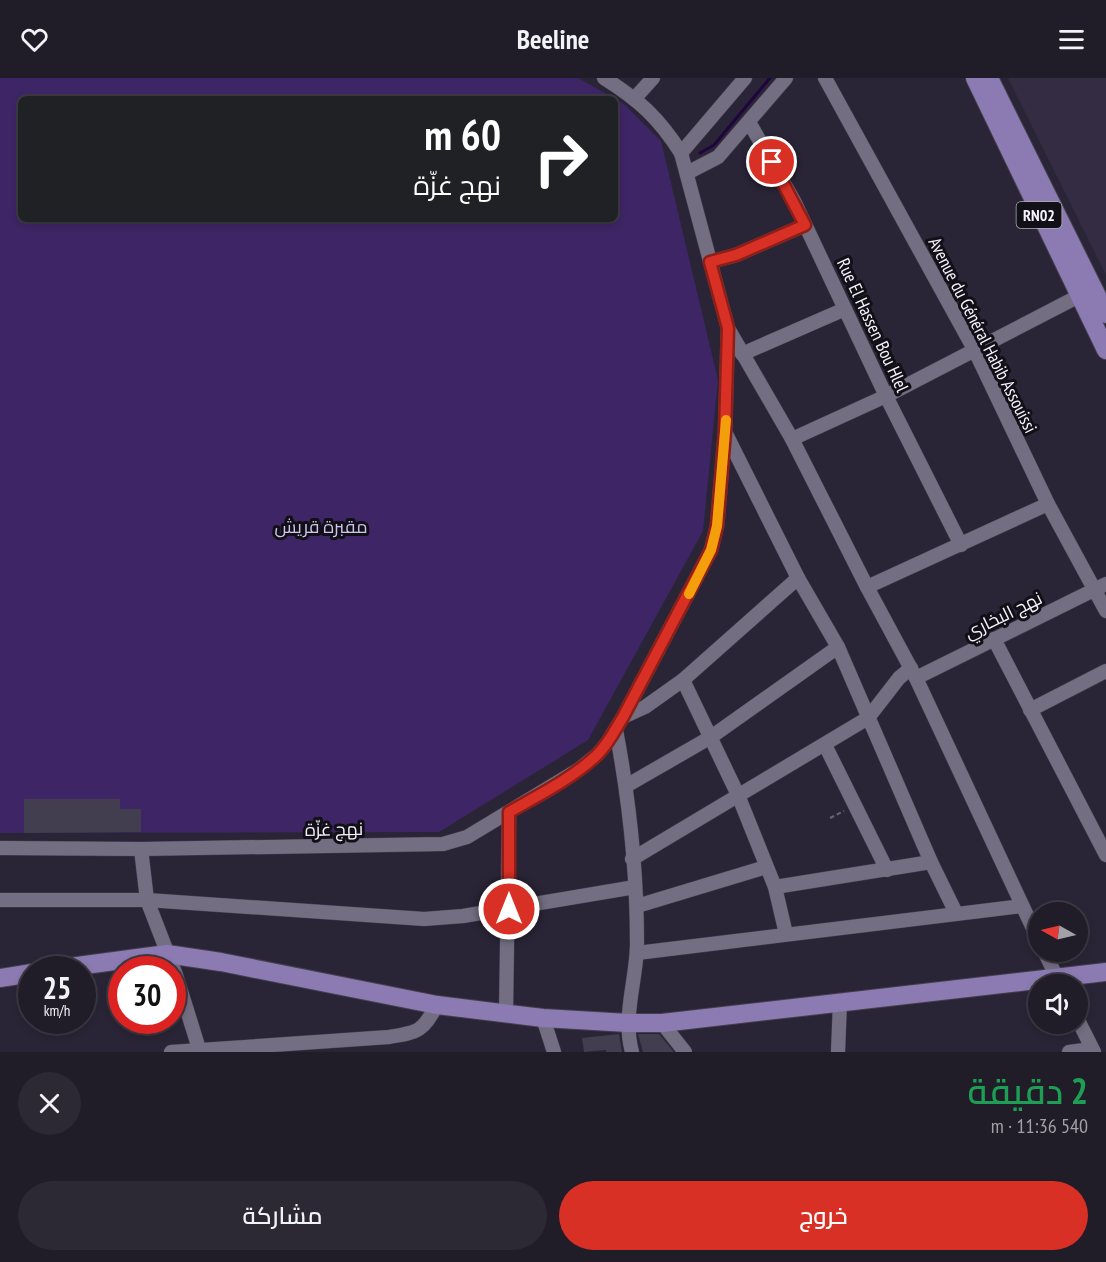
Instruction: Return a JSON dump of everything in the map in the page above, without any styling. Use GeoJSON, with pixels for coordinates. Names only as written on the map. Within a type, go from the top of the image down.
{"type":"FeatureCollection","features":[{"type":"Feature","properties":{"kind":"main road","name":"RN02"},"geometry":{"type":"LineString","coordinates":[[975,78],[1106,314]]}},
{"type":"Feature","properties":{"kind":"main road","name":"RN02"},"geometry":{"type":"LineString","coordinates":[[989,78],[1079,296],[1106,350]]}},
{"type":"Feature","properties":{"kind":"main road"},"geometry":{"type":"LineString","coordinates":[[96,964],[167,954],[221,962],[437,1005],[543,1018],[628,1023],[662,1023],[840,1002],[1028,984]]}},
{"type":"Feature","properties":{"kind":"main road"},"geometry":{"type":"LineString","coordinates":[[1088,975],[1106,972]]}},
{"type":"Feature","properties":{"kind":"main road"},"geometry":{"type":"LineString","coordinates":[[0,978],[18,975]]}},
{"type":"Feature","properties":{"kind":"street"},"geometry":{"type":"LineString","coordinates":[[604,78],[635,98],[667,130],[681,153],[728,328],[792,439],[867,587],[914,673],[1028,918]]}},
{"type":"Feature","properties":{"kind":"street"},"geometry":{"type":"LineString","coordinates":[[635,98],[653,78]]}},
{"type":"Feature","properties":{"kind":"street"},"geometry":{"type":"LineString","coordinates":[[681,153],[745,78]]}},
{"type":"Feature","properties":{"kind":"street"},"geometry":{"type":"LineString","coordinates":[[687,173],[718,158],[786,78]]}},
{"type":"Feature","properties":{"kind":"street","name":"Avenue du Général Habib Assouissi"},"geometry":{"type":"LineString","coordinates":[[825,78],[975,351],[1048,504],[1101,587],[1106,611]]}},
{"type":"Feature","properties":{"kind":"street","name":"Rue El Hassen Bou Hlel"},"geometry":{"type":"LineString","coordinates":[[749,122],[794,201],[886,396],[962,545]]}},
{"type":"Feature","properties":{"kind":"street"},"geometry":{"type":"LineString","coordinates":[[710,262],[736,255],[805,225]]}},
{"type":"Feature","properties":{"kind":"street"},"geometry":{"type":"LineString","coordinates":[[792,439],[886,396],[1079,296]]}},
{"type":"Feature","properties":{"kind":"street"},"geometry":{"type":"LineString","coordinates":[[742,354],[845,309]]}},
{"type":"Feature","properties":{"kind":"street","name":"نهج غزّة"},"geometry":{"type":"LineString","coordinates":[[0,848],[141,849],[442,844],[467,837],[578,770],[597,755],[616,729],[711,550],[717,526],[725,432],[728,328]]}},
{"type":"Feature","properties":{"kind":"street"},"geometry":{"type":"LineString","coordinates":[[725,432],[798,578],[838,647],[931,862],[956,913]]}},
{"type":"Feature","properties":{"kind":"street"},"geometry":{"type":"LineString","coordinates":[[867,587],[1048,504]]}},
{"type":"Feature","properties":{"kind":"street"},"geometry":{"type":"LineString","coordinates":[[623,717],[645,707],[683,680],[798,578]]}},
{"type":"Feature","properties":{"kind":"street","name":"نهج البخاري"},"geometry":{"type":"LineString","coordinates":[[868,718],[898,678],[994,639],[1101,587]]}},
{"type":"Feature","properties":{"kind":"street"},"geometry":{"type":"LineString","coordinates":[[994,639],[1105,850]]}},
{"type":"Feature","properties":{"kind":"street"},"geometry":{"type":"LineString","coordinates":[[626,786],[711,737],[838,647]]}},
{"type":"Feature","properties":{"kind":"street"},"geometry":{"type":"LineString","coordinates":[[1030,710],[1105,673]]}},
{"type":"Feature","properties":{"kind":"street"},"geometry":{"type":"LineString","coordinates":[[683,680],[738,795],[775,887],[786,934]]}},
{"type":"Feature","properties":{"kind":"street"},"geometry":{"type":"LineString","coordinates":[[632,859],[868,718]]}},
{"type":"Feature","properties":{"kind":"street"},"geometry":{"type":"LineString","coordinates":[[616,729],[626,786],[637,906],[638,953],[628,1023],[632,1052]]}},
{"type":"Feature","properties":{"kind":"street"},"geometry":{"type":"LineString","coordinates":[[825,745],[886,870]]}},
{"type":"Feature","properties":{"kind":"street"},"geometry":{"type":"LineString","coordinates":[[506,1013],[509,812]]}},
{"type":"Feature","properties":{"kind":"street"},"geometry":{"type":"LineString","coordinates":[[141,849],[147,900],[176,975],[199,1050]]}},
{"type":"Feature","properties":{"kind":"street"},"geometry":{"type":"LineString","coordinates":[[775,887],[931,862]]}},
{"type":"Feature","properties":{"kind":"street"},"geometry":{"type":"LineString","coordinates":[[637,906],[766,867]]}},
{"type":"Feature","properties":{"kind":"street"},"geometry":{"type":"LineString","coordinates":[[0,900],[147,900],[424,919],[463,916],[635,887]]}},
{"type":"Feature","properties":{"kind":"street"},"geometry":{"type":"LineString","coordinates":[[638,953],[1022,906]]}},
{"type":"Feature","properties":{"kind":"street"},"geometry":{"type":"LineString","coordinates":[[838,1052],[840,1002]]}},
{"type":"Feature","properties":{"kind":"street"},"geometry":{"type":"LineString","coordinates":[[171,1052],[410,1034],[423,1028],[437,1005]]}},
{"type":"Feature","properties":{"kind":"street"},"geometry":{"type":"LineString","coordinates":[[543,1018],[554,1052]]}},
{"type":"Feature","properties":{"kind":"street"},"geometry":{"type":"LineString","coordinates":[[662,1023],[685,1052]]}},
{"type":"Feature","properties":{"kind":"street"},"geometry":{"type":"LineString","coordinates":[[1069,1052],[1093,1050],[1085,1034]]}},
{"type":"Feature","properties":{"kind":"street"},"geometry":{"type":"LineString","coordinates":[[389,1037],[391,1052]]}},
{"type":"Feature","properties":{"kind":"path"},"geometry":{"type":"LineString","coordinates":[[830,818],[855,806]]}},
{"type":"Feature","properties":{"kind":"shaded area"},"geometry":{"type":"Polygon","coordinates":[[[1008,78],[1106,78],[1106,275],[1008,78]]]}},
{"type":"Feature","properties":{"kind":"green space","name":"مقبرة قريش"},"geometry":{"type":"Polygon","coordinates":[[[0,78],[578,78],[610,96],[18,96],[18,222],[618,222],[618,101],[661,141],[718,380],[703,531],[588,740],[439,832],[0,833],[0,78]]]}},
{"type":"Feature","properties":{"kind":"building"},"geometry":{"type":"Polygon","coordinates":[[[24,799],[120,799],[120,809],[141,809],[141,832],[24,833],[24,799]]]}},
{"type":"Feature","properties":{"kind":"building"},"geometry":{"type":"Polygon","coordinates":[[[619,1034],[622,1052],[606,1052],[606,1050],[584,1052],[582,1038],[619,1034]]]}},
{"type":"Feature","properties":{"kind":"building"},"geometry":{"type":"Polygon","coordinates":[[[638,1034],[659,1034],[674,1052],[643,1052],[638,1034]]]}},
{"type":"Feature","properties":{"kind":"waterway"},"geometry":{"type":"LineString","coordinates":[[700,153],[714,145],[770,78]]}},
{"type":"Feature","properties":{"kind":"slow traffic"},"geometry":{"type":"LineString","coordinates":[[689,594],[711,550],[717,526],[726,420]]}},
{"type":"Feature","properties":{"kind":"route"},"geometry":{"type":"LineString","coordinates":[[509,909],[509,812],[578,770],[597,755],[607,743],[711,550],[717,526],[725,432],[728,328],[710,262],[736,255],[805,225],[772,162]]}}]}
